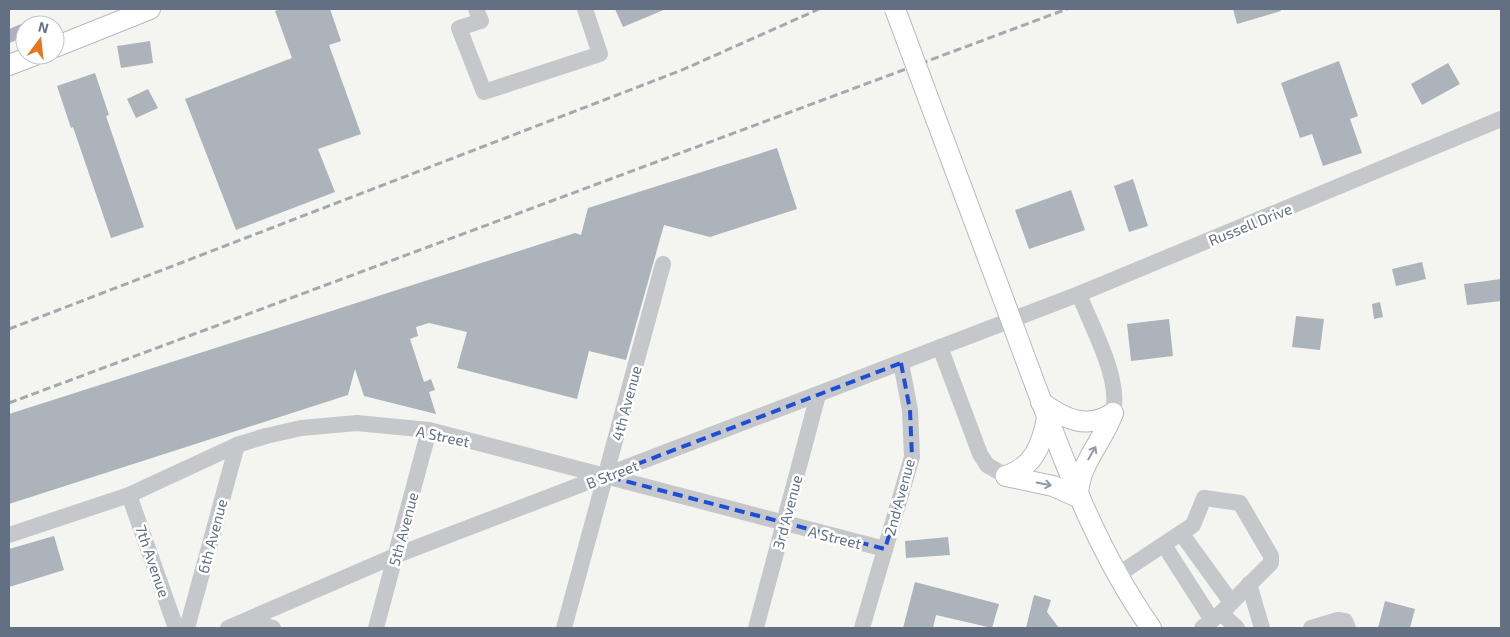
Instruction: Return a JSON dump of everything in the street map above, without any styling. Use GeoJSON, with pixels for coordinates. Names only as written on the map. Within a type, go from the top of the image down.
{"type":"FeatureCollection","features":[{"type":"Feature","properties":{"kind":"main road"},"geometry":{"type":"LineString","coordinates":[[65,43],[150,9]]}},
{"type":"Feature","properties":{"kind":"main road"},"geometry":{"type":"LineString","coordinates":[[895,9],[1044,410],[1079,497],[1119,574],[1151,628]]}},
{"type":"Feature","properties":{"kind":"main road"},"geometry":{"type":"LineString","coordinates":[[1044,410],[1085,423],[1103,420],[1113,413]]}},
{"type":"Feature","properties":{"kind":"main road"},"geometry":{"type":"LineString","coordinates":[[1006,476],[1020,470],[1029,463],[1041,442],[1044,410]]}},
{"type":"Feature","properties":{"kind":"main road"},"geometry":{"type":"LineString","coordinates":[[1079,497],[1081,475],[1095,448],[1109,427],[1113,413]]}},
{"type":"Feature","properties":{"kind":"main road"},"geometry":{"type":"LineString","coordinates":[[1006,476],[1053,486],[1079,497]]}},
{"type":"Feature","properties":{"kind":"street"},"geometry":{"type":"LineString","coordinates":[[476,9],[481,21],[460,28],[484,92],[600,54],[585,9]]}},
{"type":"Feature","properties":{"kind":"street","name":"Russell Drive"},"geometry":{"type":"LineString","coordinates":[[998,324],[1079,294],[1498,121]]}},
{"type":"Feature","properties":{"kind":"street","name":"4th Avenue"},"geometry":{"type":"LineString","coordinates":[[564,628],[664,264]]}},
{"type":"Feature","properties":{"kind":"street"},"geometry":{"type":"LineString","coordinates":[[1079,294],[1111,374],[1115,392],[1113,413]]}},
{"type":"Feature","properties":{"kind":"street","name":"B Street"},"geometry":{"type":"LineString","coordinates":[[228,628],[248,621],[397,554],[818,395],[998,324]]}},
{"type":"Feature","properties":{"kind":"street"},"geometry":{"type":"LineString","coordinates":[[940,347],[980,454],[987,465],[1006,476]]}},
{"type":"Feature","properties":{"kind":"street","name":"2nd Avenue"},"geometry":{"type":"LineString","coordinates":[[862,628],[912,457],[910,410],[901,363]]}},
{"type":"Feature","properties":{"kind":"street","name":"3rd Avenue"},"geometry":{"type":"LineString","coordinates":[[756,628],[818,395]]}},
{"type":"Feature","properties":{"kind":"street","name":"A Street"},"geometry":{"type":"LineString","coordinates":[[9,535],[129,495],[237,444],[302,428],[356,423],[429,430],[783,524],[885,549]]}},
{"type":"Feature","properties":{"kind":"street","name":"5th Avenue"},"geometry":{"type":"LineString","coordinates":[[376,628],[429,430]]}},
{"type":"Feature","properties":{"kind":"street","name":"6th Avenue"},"geometry":{"type":"LineString","coordinates":[[187,628],[237,444]]}},
{"type":"Feature","properties":{"kind":"street","name":"7th Avenue"},"geometry":{"type":"LineString","coordinates":[[129,495],[176,628]]}},
{"type":"Feature","properties":{"kind":"street"},"geometry":{"type":"LineString","coordinates":[[1119,574],[1193,525],[1204,498],[1240,503],[1271,556],[1271,563],[1213,620]]}},
{"type":"Feature","properties":{"kind":"street"},"geometry":{"type":"LineString","coordinates":[[1181,533],[1213,620]]}},
{"type":"Feature","properties":{"kind":"street"},"geometry":{"type":"LineString","coordinates":[[1164,545],[1213,620],[1237,628]]}},
{"type":"Feature","properties":{"kind":"street"},"geometry":{"type":"LineString","coordinates":[[1249,584],[1262,628]]}},
{"type":"Feature","properties":{"kind":"street"},"geometry":{"type":"LineString","coordinates":[[1311,628],[1338,620],[1346,621],[1348,628]]}},
{"type":"Feature","properties":{"kind":"street"},"geometry":{"type":"LineString","coordinates":[[248,621],[273,628]]}},
{"type":"Feature","properties":{"kind":"highlighted area"},"geometry":{"type":"Polygon","coordinates":[[[901,363],[910,410],[912,457],[885,549],[606,476],[901,363]]]}},
{"type":"Feature","properties":{"kind":"building"},"geometry":{"type":"Polygon","coordinates":[[[280,9],[330,9],[341,41],[329,45],[361,134],[318,149],[335,192],[236,230],[185,99],[292,58],[275,11],[280,9]]]}},
{"type":"Feature","properties":{"kind":"building"},"geometry":{"type":"Polygon","coordinates":[[[615,9],[666,9],[623,27],[615,9]]]}},
{"type":"Feature","properties":{"kind":"building"},"geometry":{"type":"Polygon","coordinates":[[[1233,9],[1280,9],[1281,11],[1237,24],[1233,9]]]}},
{"type":"Feature","properties":{"kind":"building"},"geometry":{"type":"Polygon","coordinates":[[[15,26],[15,41],[9,43],[9,29],[15,26]]]}},
{"type":"Feature","properties":{"kind":"building"},"geometry":{"type":"Polygon","coordinates":[[[150,41],[153,63],[121,68],[117,46],[150,41]]]}},
{"type":"Feature","properties":{"kind":"building"},"geometry":{"type":"Polygon","coordinates":[[[1339,61],[1358,116],[1350,119],[1362,153],[1323,166],[1312,134],[1300,138],[1281,83],[1339,61]]]}},
{"type":"Feature","properties":{"kind":"building"},"geometry":{"type":"Polygon","coordinates":[[[1448,63],[1460,84],[1422,105],[1411,84],[1448,63]]]}},
{"type":"Feature","properties":{"kind":"building"},"geometry":{"type":"Polygon","coordinates":[[[95,73],[109,115],[106,116],[144,227],[111,238],[57,86],[95,73]]]}},
{"type":"Feature","properties":{"kind":"building"},"geometry":{"type":"Polygon","coordinates":[[[148,89],[158,108],[136,118],[127,99],[148,89]]]}},
{"type":"Feature","properties":{"kind":"building"},"geometry":{"type":"Polygon","coordinates":[[[777,148],[797,209],[710,237],[664,225],[626,360],[589,351],[577,399],[457,368],[467,332],[429,323],[416,327],[418,336],[410,339],[424,382],[431,379],[435,390],[429,392],[436,414],[364,396],[355,369],[348,395],[9,504],[9,414],[575,233],[581,235],[588,208],[777,148]]]}},
{"type":"Feature","properties":{"kind":"building"},"geometry":{"type":"Polygon","coordinates":[[[1133,179],[1148,226],[1129,232],[1114,186],[1133,179]]]}},
{"type":"Feature","properties":{"kind":"building"},"geometry":{"type":"Polygon","coordinates":[[[1071,190],[1085,230],[1029,249],[1015,210],[1071,190]]]}},
{"type":"Feature","properties":{"kind":"building"},"geometry":{"type":"Polygon","coordinates":[[[1422,262],[1426,279],[1396,286],[1392,269],[1422,262]]]}},
{"type":"Feature","properties":{"kind":"building"},"geometry":{"type":"Polygon","coordinates":[[[1501,279],[1501,301],[1467,305],[1464,284],[1501,279]]]}},
{"type":"Feature","properties":{"kind":"building"},"geometry":{"type":"Polygon","coordinates":[[[1380,302],[1383,317],[1374,319],[1372,304],[1380,302]]]}},
{"type":"Feature","properties":{"kind":"building"},"geometry":{"type":"Polygon","coordinates":[[[1296,316],[1324,319],[1320,350],[1292,347],[1296,316]]]}},
{"type":"Feature","properties":{"kind":"building"},"geometry":{"type":"Polygon","coordinates":[[[1169,319],[1173,356],[1131,361],[1127,324],[1169,319]]]}},
{"type":"Feature","properties":{"kind":"building"},"geometry":{"type":"Polygon","coordinates":[[[54,536],[64,570],[9,587],[9,549],[54,536]]]}},
{"type":"Feature","properties":{"kind":"building"},"geometry":{"type":"Polygon","coordinates":[[[948,537],[950,555],[906,558],[905,541],[948,537]]]}},
{"type":"Feature","properties":{"kind":"building"},"geometry":{"type":"Polygon","coordinates":[[[915,582],[999,604],[992,628],[936,615],[933,628],[903,628],[915,582]]]}},
{"type":"Feature","properties":{"kind":"building"},"geometry":{"type":"Polygon","coordinates":[[[1034,595],[1051,600],[1047,612],[1059,628],[1026,628],[1034,595]]]}},
{"type":"Feature","properties":{"kind":"building"},"geometry":{"type":"Polygon","coordinates":[[[1385,601],[1415,609],[1410,628],[1378,628],[1385,601]]]}},
{"type":"Feature","properties":{"kind":"railway"},"geometry":{"type":"LineString","coordinates":[[9,329],[682,70],[819,9]]}},
{"type":"Feature","properties":{"kind":"railway"},"geometry":{"type":"LineString","coordinates":[[9,403],[1067,9]]}}]}
